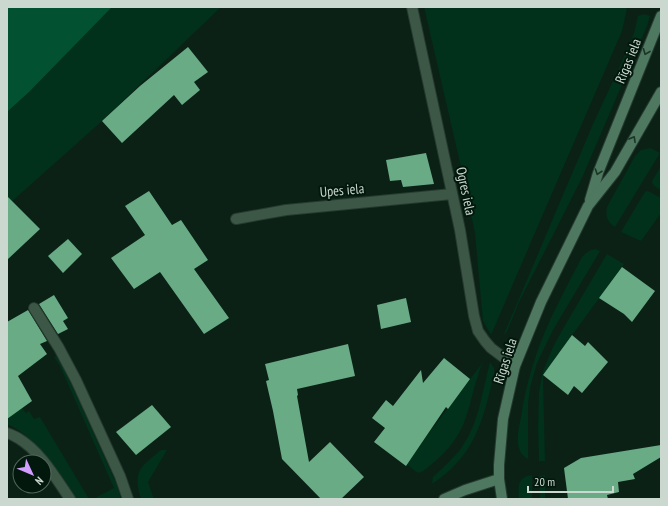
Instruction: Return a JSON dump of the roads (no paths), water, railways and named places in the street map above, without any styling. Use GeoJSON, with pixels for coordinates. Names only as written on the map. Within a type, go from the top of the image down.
{"type":"FeatureCollection","features":[{"type":"Feature","properties":{"kind":"main road","name":"Rīgas iela"},"geometry":{"type":"LineString","coordinates":[[502,499],[498,465],[503,419],[516,366],[541,302],[588,206],[598,173],[661,16]]}},
{"type":"Feature","properties":{"kind":"main road","name":"Rīgas iela"},"geometry":{"type":"LineString","coordinates":[[588,206],[615,172],[661,92]]}},
{"type":"Feature","properties":{"kind":"main road"},"geometry":{"type":"LineString","coordinates":[[444,499],[465,490],[499,479]]}},
{"type":"Feature","properties":{"kind":"street","name":"Ogres iela"},"geometry":{"type":"LineString","coordinates":[[412,7],[442,140],[478,331],[484,341],[491,348],[516,366]]}},
{"type":"Feature","properties":{"kind":"street","name":"Upes iela"},"geometry":{"type":"LineString","coordinates":[[236,219],[286,210],[452,194]]}},
{"type":"Feature","properties":{"kind":"street"},"geometry":{"type":"LineString","coordinates":[[34,308],[59,348],[76,380],[120,476],[128,499]]}},
{"type":"Feature","properties":{"kind":"street"},"geometry":{"type":"LineString","coordinates":[[7,433],[10,433],[24,442],[40,457],[70,499]]}}]}
